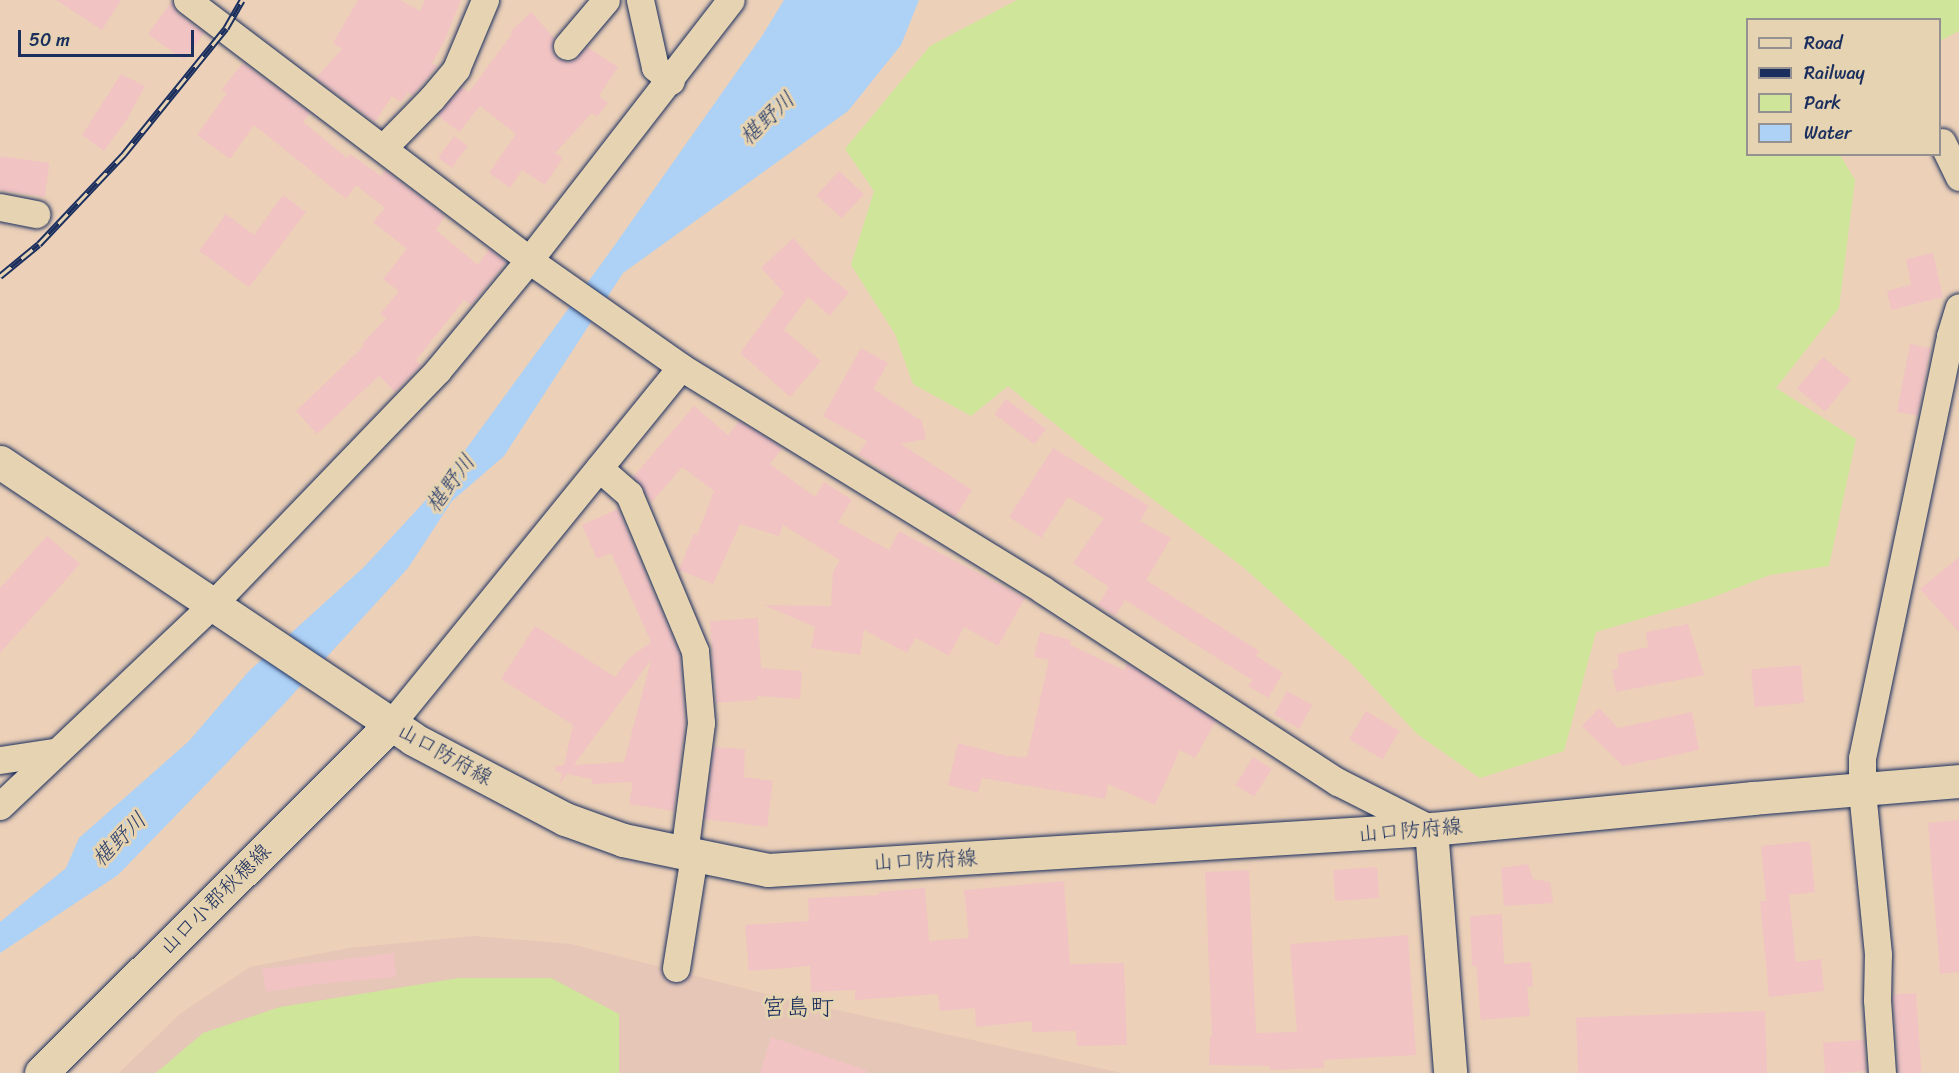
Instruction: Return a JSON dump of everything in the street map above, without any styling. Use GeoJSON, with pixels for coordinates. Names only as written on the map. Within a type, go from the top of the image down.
{"type":"FeatureCollection","features":[{"type":"Feature","properties":{"kind":"main road","name":"山口防府線"},"geometry":{"type":"LineString","coordinates":[[0,462],[220,607],[390,725],[565,819],[623,840],[768,870],[1431,829],[1959,781]]}},
{"type":"Feature","properties":{"kind":"main road","name":"山口小郡秋穂線"},"geometry":{"type":"LineString","coordinates":[[41,1073],[390,725]]}},
{"type":"Feature","properties":{"kind":"main road"},"geometry":{"type":"LineString","coordinates":[[1431,829],[1450,1073]]}},
{"type":"Feature","properties":{"kind":"street"},"geometry":{"type":"LineString","coordinates":[[188,0],[534,264],[677,363],[1043,590],[1338,782],[1431,829]]}},
{"type":"Feature","properties":{"kind":"street"},"geometry":{"type":"LineString","coordinates":[[383,148],[456,69],[485,0]]}},
{"type":"Feature","properties":{"kind":"street"},"geometry":{"type":"LineString","coordinates":[[567,46],[606,0]]}},
{"type":"Feature","properties":{"kind":"street"},"geometry":{"type":"LineString","coordinates":[[640,0],[655,67],[671,81]]}},
{"type":"Feature","properties":{"kind":"street"},"geometry":{"type":"LineString","coordinates":[[0,806],[54,752],[220,607],[438,370],[534,264],[731,0]]}},
{"type":"Feature","properties":{"kind":"street"},"geometry":{"type":"LineString","coordinates":[[1942,142],[1959,177]]}},
{"type":"Feature","properties":{"kind":"street"},"geometry":{"type":"LineString","coordinates":[[0,207],[36,214]]}},
{"type":"Feature","properties":{"kind":"street"},"geometry":{"type":"LineString","coordinates":[[1882,1073],[1877,1000],[1878,954],[1862,790],[1862,758],[1950,336],[1959,306]]}},
{"type":"Feature","properties":{"kind":"street"},"geometry":{"type":"LineString","coordinates":[[390,725],[599,468],[677,363]]}},
{"type":"Feature","properties":{"kind":"street"},"geometry":{"type":"LineString","coordinates":[[599,468],[629,494],[695,651],[701,723],[676,968]]}},
{"type":"Feature","properties":{"kind":"street"},"geometry":{"type":"LineString","coordinates":[[0,760],[54,752]]}},
{"type":"Feature","properties":{"kind":"shaded area"},"geometry":{"type":"Polygon","coordinates":[[[474,936],[571,944],[774,996],[1121,1073],[119,1073],[181,1013],[250,967],[349,948],[474,936]]]}},
{"type":"Feature","properties":{"kind":"green space"},"geometry":{"type":"Polygon","coordinates":[[[1017,0],[1959,0],[1959,31],[1941,40],[1941,18],[1746,18],[1746,156],[1841,156],[1855,180],[1839,308],[1776,388],[1856,439],[1829,566],[1770,575],[1708,599],[1596,632],[1564,751],[1480,778],[1417,734],[1351,663],[1243,567],[1091,453],[1008,386],[971,416],[913,384],[895,334],[851,265],[874,191],[845,149],[930,46],[1017,0]]]}},
{"type":"Feature","properties":{"kind":"green space"},"geometry":{"type":"Polygon","coordinates":[[[459,978],[551,978],[619,1014],[619,1073],[156,1073],[203,1033],[280,1007],[459,978]]]}},
{"type":"Feature","properties":{"kind":"water","name":"椹野川"},"geometry":{"type":"Polygon","coordinates":[[[784,0],[919,0],[901,45],[848,111],[623,273],[504,456],[452,501],[408,568],[283,705],[118,875],[0,953],[0,922],[66,868],[79,838],[189,741],[249,671],[364,567],[439,486],[612,249],[762,36],[784,0]]]}},
{"type":"Feature","properties":{"kind":"building"},"geometry":{"type":"Polygon","coordinates":[[[56,0],[121,0],[102,30],[56,0]]]}},
{"type":"Feature","properties":{"kind":"building"},"geometry":{"type":"Polygon","coordinates":[[[358,0],[400,0],[420,11],[425,0],[461,0],[444,42],[432,63],[437,67],[412,96],[408,92],[401,102],[392,96],[375,122],[316,78],[342,49],[333,43],[358,0]]]}},
{"type":"Feature","properties":{"kind":"building"},"geometry":{"type":"Polygon","coordinates":[[[172,1],[177,13],[204,33],[184,60],[148,34],[172,1]]]}},
{"type":"Feature","properties":{"kind":"building"},"geometry":{"type":"Polygon","coordinates":[[[531,12],[554,38],[552,51],[557,58],[565,62],[573,61],[587,47],[618,67],[599,96],[608,103],[597,117],[592,113],[555,153],[563,158],[545,185],[522,170],[510,188],[489,173],[516,134],[480,106],[459,132],[437,115],[462,87],[469,92],[512,34],[510,32],[531,12]]]}},
{"type":"Feature","properties":{"kind":"building"},"geometry":{"type":"Polygon","coordinates":[[[243,63],[310,113],[303,122],[347,158],[350,154],[381,176],[385,170],[445,216],[436,230],[478,265],[489,249],[506,262],[471,305],[464,300],[416,360],[421,365],[395,392],[379,376],[317,434],[296,411],[364,346],[362,344],[386,319],[380,314],[399,291],[383,279],[407,249],[373,222],[385,208],[356,185],[346,199],[254,125],[230,159],[197,135],[227,93],[222,89],[243,63]]]}},
{"type":"Feature","properties":{"kind":"building"},"geometry":{"type":"Polygon","coordinates":[[[121,74],[145,86],[127,119],[104,151],[82,135],[121,74]]]}},
{"type":"Feature","properties":{"kind":"building"},"geometry":{"type":"Polygon","coordinates":[[[454,136],[468,146],[452,168],[438,158],[454,136]]]}},
{"type":"Feature","properties":{"kind":"building"},"geometry":{"type":"Polygon","coordinates":[[[0,156],[50,163],[45,197],[0,190],[0,156]]]}},
{"type":"Feature","properties":{"kind":"building"},"geometry":{"type":"Polygon","coordinates":[[[839,171],[864,194],[841,218],[816,195],[839,171]]]}},
{"type":"Feature","properties":{"kind":"building"},"geometry":{"type":"Polygon","coordinates":[[[283,195],[306,212],[249,287],[199,251],[226,214],[254,235],[283,195]]]}},
{"type":"Feature","properties":{"kind":"building"},"geometry":{"type":"Polygon","coordinates":[[[793,238],[823,271],[849,292],[830,316],[808,297],[784,330],[821,361],[790,397],[740,353],[784,293],[761,268],[793,238]]]}},
{"type":"Feature","properties":{"kind":"building"},"geometry":{"type":"Polygon","coordinates":[[[1933,253],[1943,297],[1891,310],[1887,291],[1911,285],[1906,259],[1933,253]]]}},
{"type":"Feature","properties":{"kind":"building"},"geometry":{"type":"Polygon","coordinates":[[[1910,344],[1931,348],[1917,416],[1897,412],[1910,344]]]}},
{"type":"Feature","properties":{"kind":"building"},"geometry":{"type":"Polygon","coordinates":[[[861,348],[888,363],[873,389],[922,421],[926,439],[901,444],[972,490],[955,517],[858,454],[867,441],[823,416],[861,348]]]}},
{"type":"Feature","properties":{"kind":"building"},"geometry":{"type":"Polygon","coordinates":[[[1823,357],[1851,380],[1825,412],[1797,389],[1823,357]]]}},
{"type":"Feature","properties":{"kind":"building"},"geometry":{"type":"Polygon","coordinates":[[[1006,399],[1046,429],[1034,444],[995,414],[1006,399]]]}},
{"type":"Feature","properties":{"kind":"building"},"geometry":{"type":"Polygon","coordinates":[[[694,406],[728,435],[739,421],[775,443],[782,449],[770,464],[815,497],[824,482],[852,500],[838,522],[889,550],[899,531],[1025,598],[998,646],[964,627],[949,656],[916,638],[907,653],[864,630],[860,655],[811,648],[815,627],[764,605],[831,606],[833,571],[840,560],[783,525],[779,536],[740,524],[713,584],[679,570],[694,533],[697,535],[714,491],[682,467],[652,502],[633,477],[694,406]]]}},
{"type":"Feature","properties":{"kind":"building"},"geometry":{"type":"Polygon","coordinates":[[[1053,448],[1149,506],[1140,521],[1171,538],[1146,580],[1259,651],[1256,656],[1283,673],[1268,698],[1248,686],[1252,680],[1125,600],[1115,616],[1098,605],[1109,587],[1073,563],[1104,518],[1068,497],[1041,538],[1009,517],[1053,448]]]}},
{"type":"Feature","properties":{"kind":"building"},"geometry":{"type":"Polygon","coordinates":[[[618,509],[680,655],[685,723],[674,811],[629,804],[633,782],[592,784],[592,779],[567,774],[560,784],[562,773],[555,771],[555,766],[564,765],[573,725],[501,679],[535,626],[615,677],[629,658],[651,642],[611,553],[597,559],[582,525],[618,509]],[[651,660],[574,765],[624,762],[651,660]]]}},
{"type":"Feature","properties":{"kind":"building"},"geometry":{"type":"Polygon","coordinates":[[[47,536],[80,564],[0,653],[0,588],[47,536]]]}},
{"type":"Feature","properties":{"kind":"building"},"geometry":{"type":"Polygon","coordinates":[[[1959,557],[1959,632],[1920,589],[1959,557]]]}},
{"type":"Feature","properties":{"kind":"building"},"geometry":{"type":"Polygon","coordinates":[[[758,618],[761,668],[802,671],[800,699],[757,696],[757,700],[716,703],[710,621],[758,618]]]}},
{"type":"Feature","properties":{"kind":"building"},"geometry":{"type":"Polygon","coordinates":[[[1688,624],[1704,675],[1616,692],[1612,670],[1619,668],[1617,654],[1648,647],[1646,632],[1688,624]]]}},
{"type":"Feature","properties":{"kind":"building"},"geometry":{"type":"Polygon","coordinates":[[[1040,632],[1071,640],[1070,645],[1124,670],[1127,663],[1216,721],[1195,758],[1180,750],[1155,805],[1108,784],[1105,799],[982,778],[978,793],[948,785],[958,743],[1007,756],[1027,757],[1049,660],[1034,657],[1040,632]]]}},
{"type":"Feature","properties":{"kind":"building"},"geometry":{"type":"Polygon","coordinates":[[[1801,665],[1804,703],[1755,707],[1751,669],[1801,665]]]}},
{"type":"Feature","properties":{"kind":"building"},"geometry":{"type":"Polygon","coordinates":[[[1287,691],[1312,705],[1299,729],[1274,715],[1287,691]]]}},
{"type":"Feature","properties":{"kind":"building"},"geometry":{"type":"Polygon","coordinates":[[[1599,708],[1618,728],[1692,712],[1699,750],[1623,766],[1582,726],[1599,708]]]}},
{"type":"Feature","properties":{"kind":"building"},"geometry":{"type":"Polygon","coordinates":[[[1366,711],[1399,731],[1382,759],[1349,739],[1366,711]]]}},
{"type":"Feature","properties":{"kind":"building"},"geometry":{"type":"Polygon","coordinates":[[[714,747],[745,749],[744,777],[773,781],[767,827],[704,819],[714,747]]]}},
{"type":"Feature","properties":{"kind":"building"},"geometry":{"type":"Polygon","coordinates":[[[1253,757],[1272,769],[1254,797],[1236,785],[1253,757]]]}},
{"type":"Feature","properties":{"kind":"building"},"geometry":{"type":"Polygon","coordinates":[[[1959,820],[1959,972],[1940,974],[1928,823],[1959,820]]]}},
{"type":"Feature","properties":{"kind":"building"},"geometry":{"type":"Polygon","coordinates":[[[1810,841],[1815,892],[1789,895],[1796,962],[1821,959],[1824,991],[1769,997],[1760,901],[1766,901],[1761,846],[1810,841]]]}},
{"type":"Feature","properties":{"kind":"building"},"geometry":{"type":"Polygon","coordinates":[[[1528,864],[1533,879],[1550,882],[1553,903],[1504,906],[1501,868],[1528,864]]]}},
{"type":"Feature","properties":{"kind":"building"},"geometry":{"type":"Polygon","coordinates":[[[1377,867],[1379,898],[1335,901],[1333,870],[1377,867]]]}},
{"type":"Feature","properties":{"kind":"building"},"geometry":{"type":"Polygon","coordinates":[[[1249,870],[1256,1033],[1297,1032],[1290,944],[1408,935],[1416,1055],[1323,1060],[1324,1068],[1270,1070],[1270,1066],[1209,1065],[1210,1036],[1212,1036],[1205,872],[1249,870]]]}},
{"type":"Feature","properties":{"kind":"building"},"geometry":{"type":"Polygon","coordinates":[[[1064,881],[1070,964],[1124,963],[1127,1045],[1077,1046],[1076,1031],[1032,1032],[1032,1021],[976,1027],[975,1008],[940,1011],[938,994],[855,1000],[855,990],[811,992],[810,966],[749,971],[745,925],[809,921],[808,898],[879,895],[879,892],[925,888],[929,941],[969,938],[964,890],[1064,881]]]}},
{"type":"Feature","properties":{"kind":"building"},"geometry":{"type":"Polygon","coordinates":[[[1502,914],[1504,964],[1531,962],[1533,987],[1527,987],[1530,1016],[1481,1020],[1476,966],[1472,966],[1470,916],[1502,914]]]}},
{"type":"Feature","properties":{"kind":"building"},"geometry":{"type":"Polygon","coordinates":[[[394,953],[396,977],[319,984],[266,992],[262,969],[394,953]]]}},
{"type":"Feature","properties":{"kind":"building"},"geometry":{"type":"Polygon","coordinates":[[[1916,993],[1922,1073],[1899,1073],[1893,995],[1916,993]]]}},
{"type":"Feature","properties":{"kind":"building"},"geometry":{"type":"Polygon","coordinates":[[[1765,1011],[1767,1073],[1578,1073],[1576,1018],[1765,1011]]]}},
{"type":"Feature","properties":{"kind":"building"},"geometry":{"type":"Polygon","coordinates":[[[771,1037],[866,1070],[866,1073],[760,1073],[771,1037]]]}},
{"type":"Feature","properties":{"kind":"building"},"geometry":{"type":"Polygon","coordinates":[[[1864,1040],[1866,1071],[1825,1073],[1823,1043],[1864,1040]]]}},
{"type":"Feature","properties":{"kind":"railway"},"geometry":{"type":"LineString","coordinates":[[0,276],[39,244],[124,154],[226,28],[242,0]]}},
{"type":"Feature","properties":{"kind":"district","name":"宮島町"},"geometry":{"type":"Point","coordinates":[798,1008]}}]}
